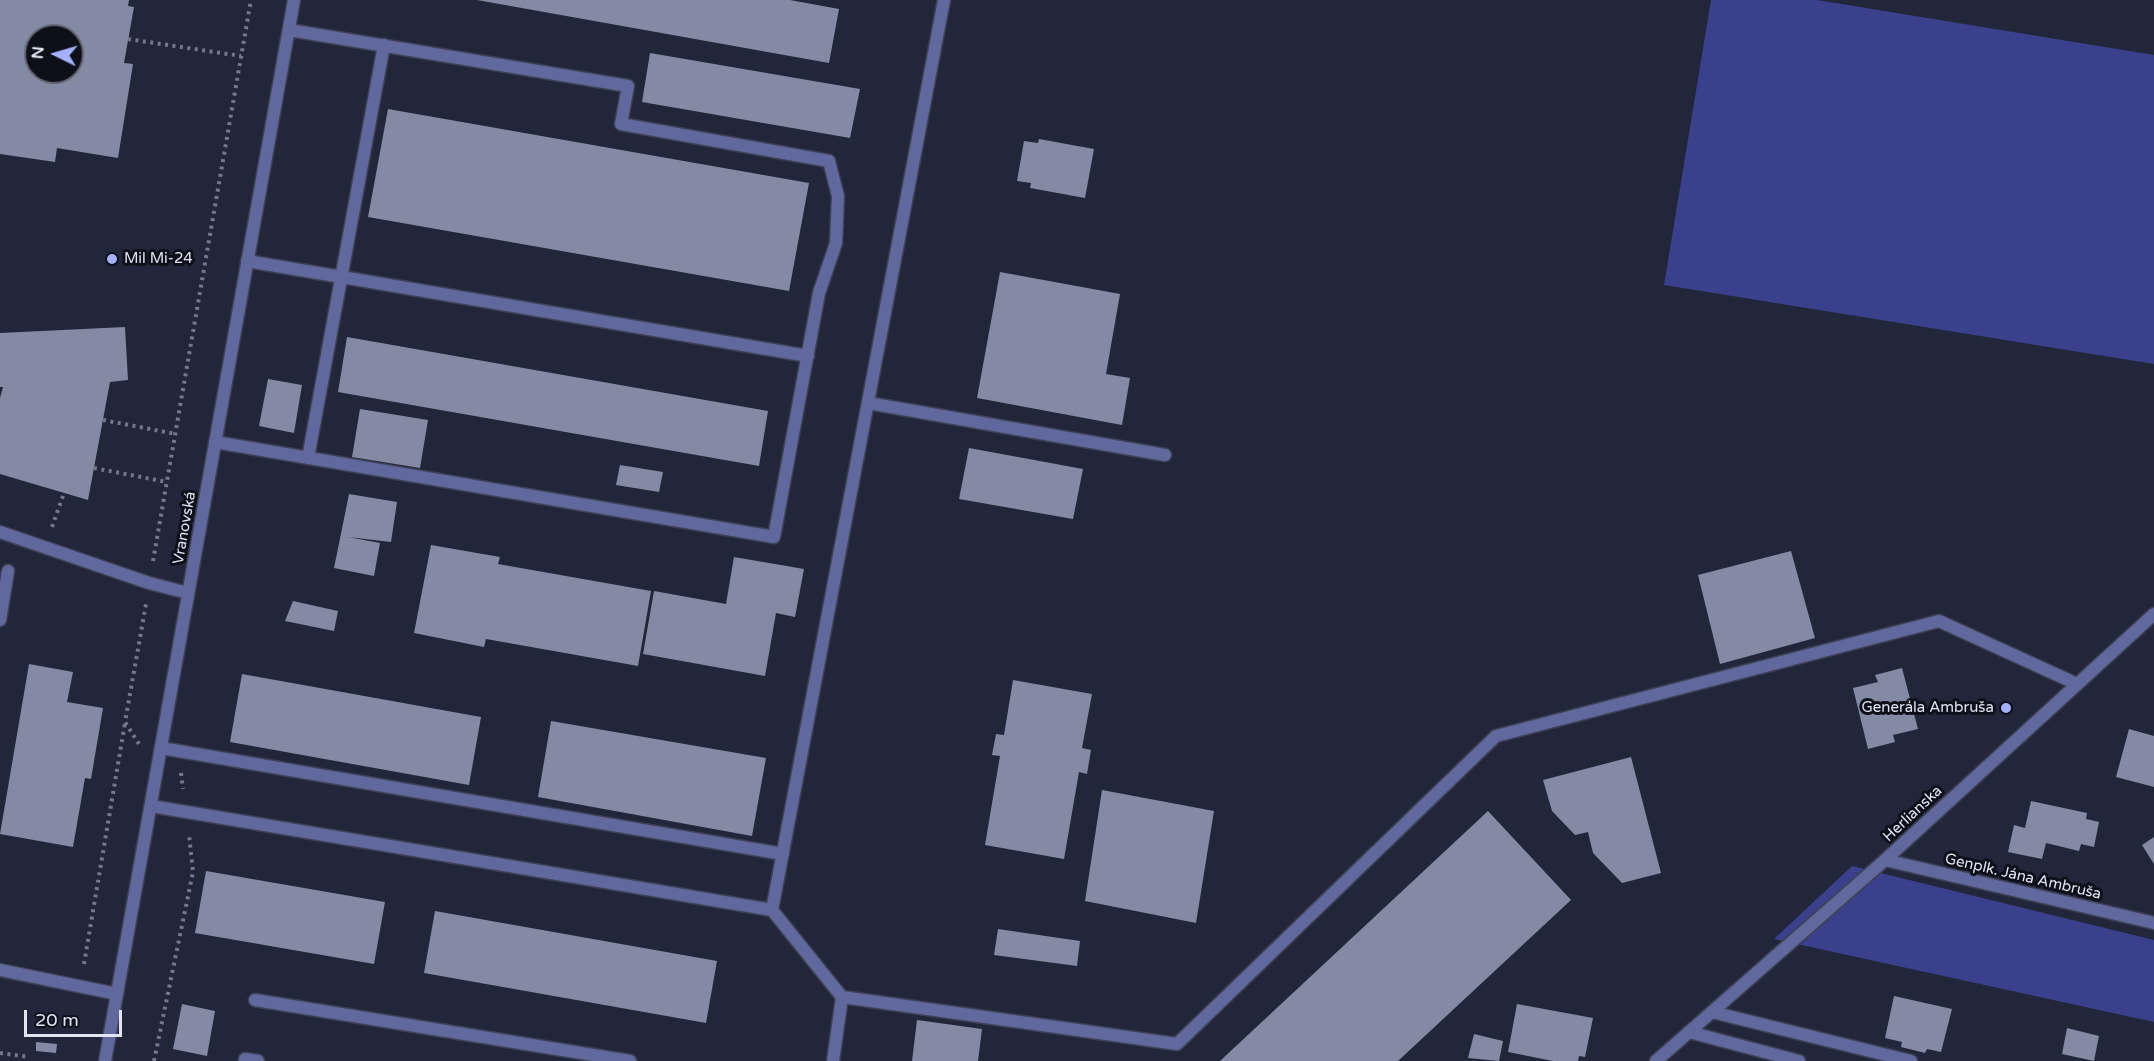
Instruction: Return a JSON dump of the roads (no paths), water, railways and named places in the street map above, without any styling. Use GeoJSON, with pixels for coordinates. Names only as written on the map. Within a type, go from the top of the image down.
{"type":"FeatureCollection","features":[{"type":"Feature","properties":{"kind":"street","name":"Vranovská"},"geometry":{"type":"LineString","coordinates":[[105,1061],[294,0]]}},
{"type":"Feature","properties":{"kind":"street"},"geometry":{"type":"LineString","coordinates":[[772,910],[944,0]]}},
{"type":"Feature","properties":{"kind":"street"},"geometry":{"type":"LineString","coordinates":[[215,442],[774,537],[819,293],[836,243],[838,196],[828,161],[621,124],[628,86],[289,30]]}},
{"type":"Feature","properties":{"kind":"street"},"geometry":{"type":"LineString","coordinates":[[308,458],[384,45]]}},
{"type":"Feature","properties":{"kind":"street"},"geometry":{"type":"LineString","coordinates":[[247,261],[808,356]]}},
{"type":"Feature","properties":{"kind":"street"},"geometry":{"type":"LineString","coordinates":[[868,403],[1165,455]]}},
{"type":"Feature","properties":{"kind":"street"},"geometry":{"type":"LineString","coordinates":[[0,532],[188,593]]}},
{"type":"Feature","properties":{"kind":"street"},"geometry":{"type":"LineString","coordinates":[[0,620],[8,571]]}},
{"type":"Feature","properties":{"kind":"street","name":"Herlianska"},"geometry":{"type":"LineString","coordinates":[[1656,1061],[1886,860],[2154,614]]}},
{"type":"Feature","properties":{"kind":"street"},"geometry":{"type":"LineString","coordinates":[[151,806],[772,910],[842,997],[1177,1044],[1496,736],[1939,621],[2077,684]]}},
{"type":"Feature","properties":{"kind":"street"},"geometry":{"type":"LineString","coordinates":[[161,748],[783,854]]}},
{"type":"Feature","properties":{"kind":"street","name":"Genplk. Jána Ambruša"},"geometry":{"type":"LineString","coordinates":[[1886,860],[2154,923]]}},
{"type":"Feature","properties":{"kind":"street"},"geometry":{"type":"LineString","coordinates":[[0,970],[117,994]]}},
{"type":"Feature","properties":{"kind":"street"},"geometry":{"type":"LineString","coordinates":[[833,1061],[842,997]]}},
{"type":"Feature","properties":{"kind":"street"},"geometry":{"type":"LineString","coordinates":[[255,1000],[630,1061]]}},
{"type":"Feature","properties":{"kind":"street"},"geometry":{"type":"LineString","coordinates":[[1712,1012],[1911,1061]]}},
{"type":"Feature","properties":{"kind":"street"},"geometry":{"type":"LineString","coordinates":[[1689,1032],[1799,1061]]}},
{"type":"Feature","properties":{"kind":"place","name":"Mil Mi-24"},"geometry":{"type":"Point","coordinates":[112,259]}},
{"type":"Feature","properties":{"kind":"place","name":"Generála Ambruša"},"geometry":{"type":"Point","coordinates":[2006,708]}}]}
